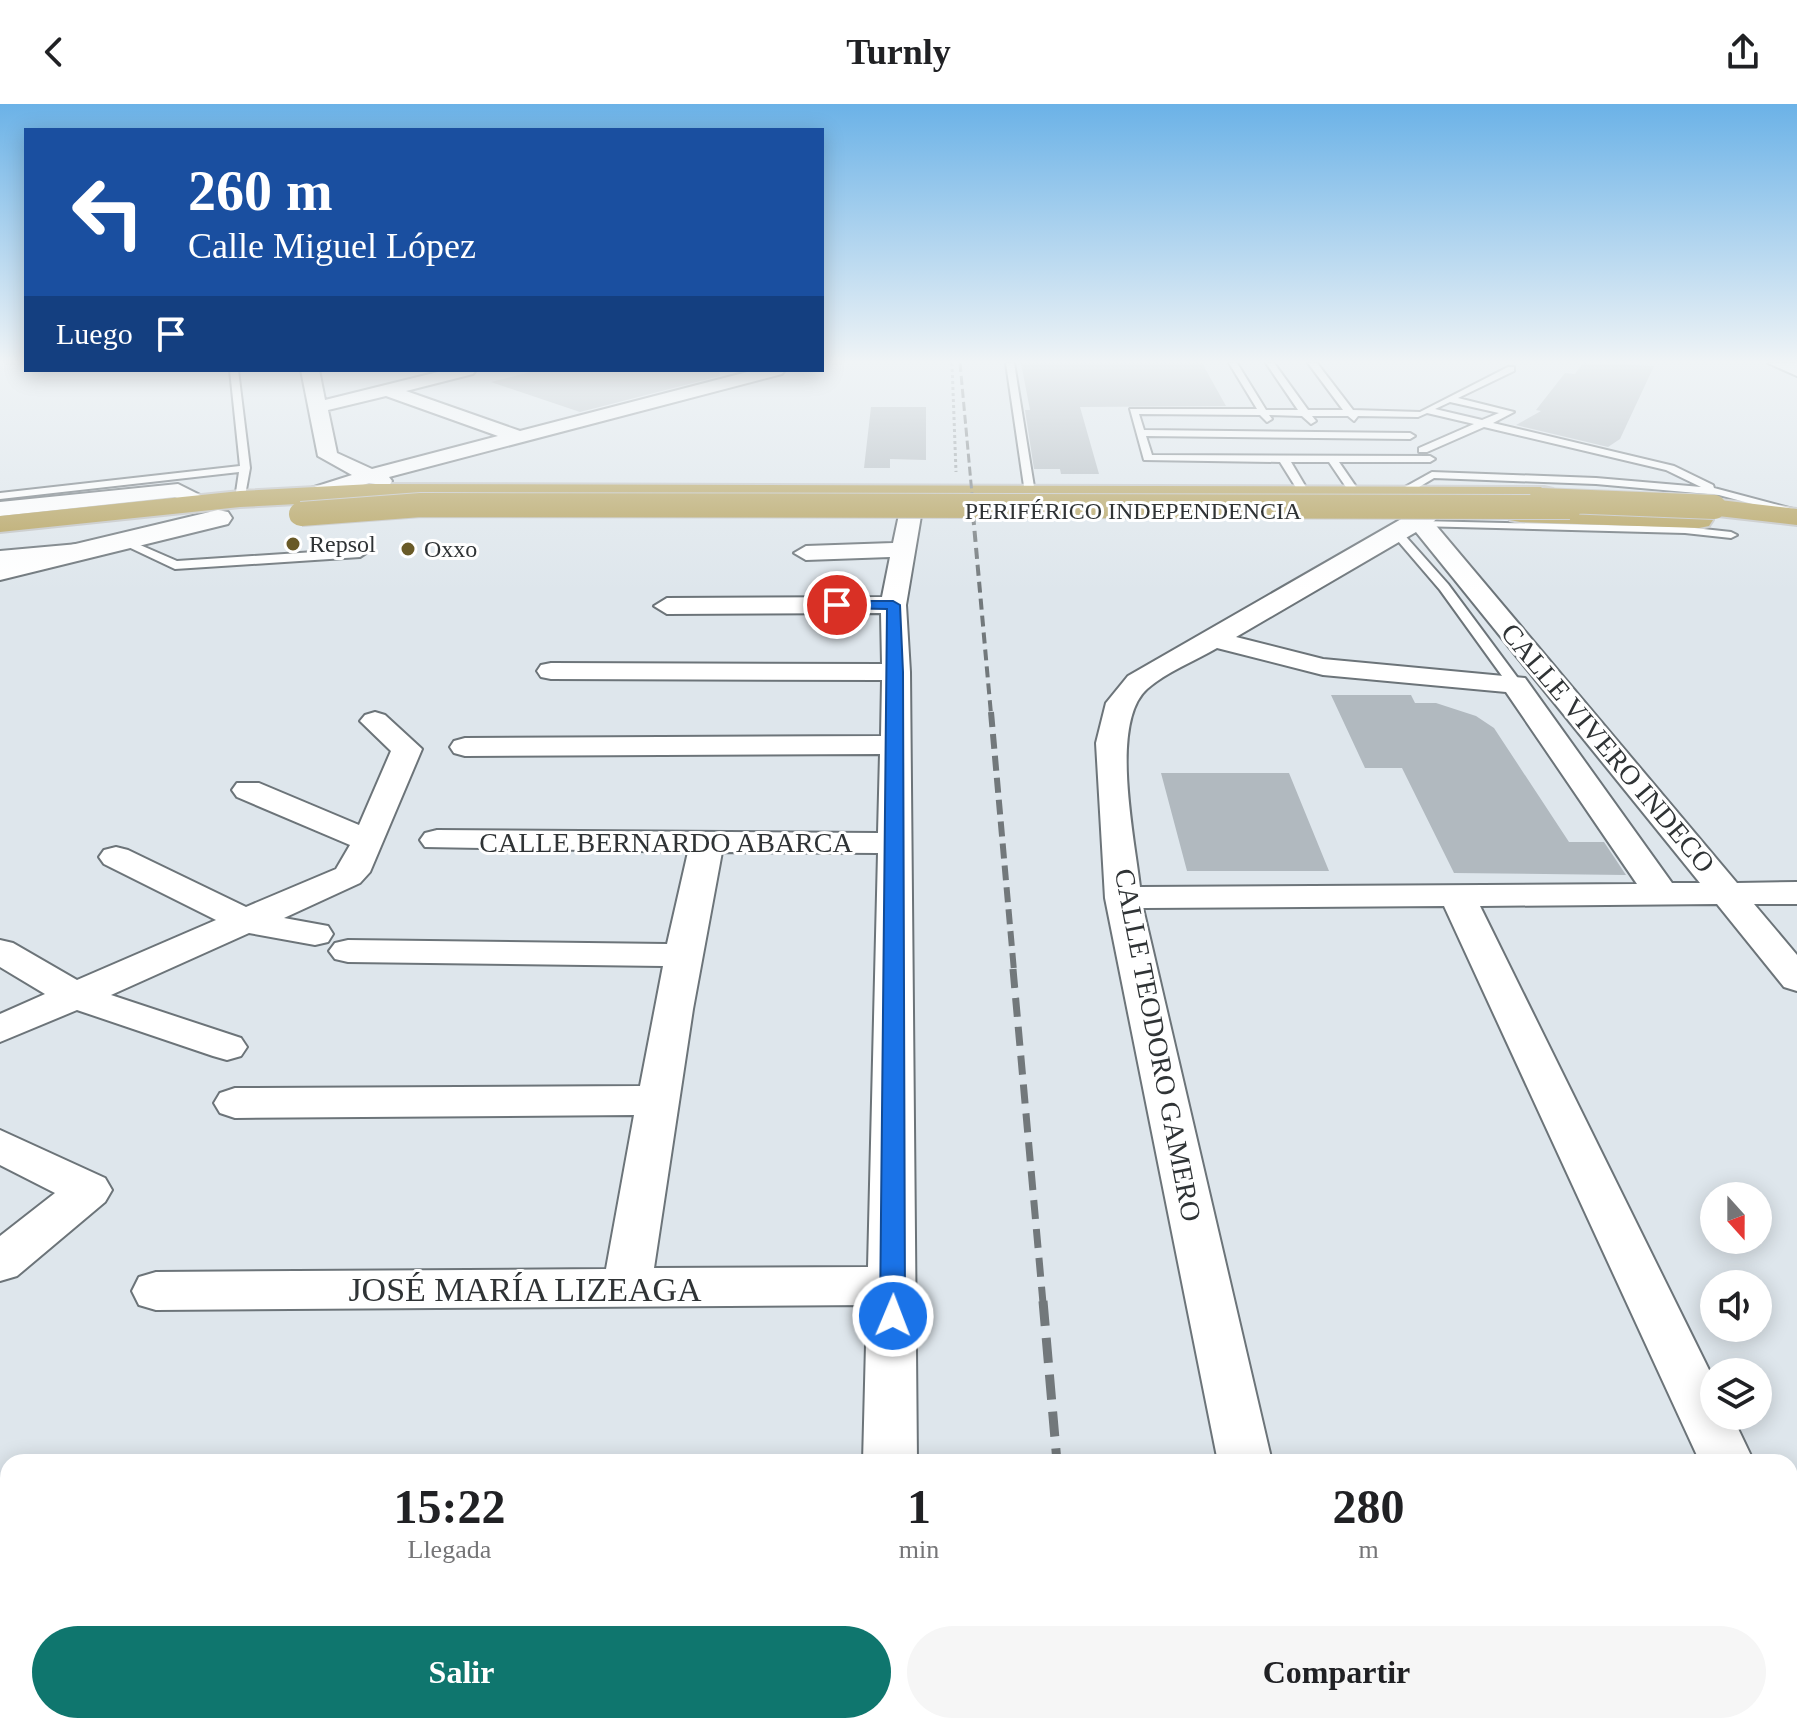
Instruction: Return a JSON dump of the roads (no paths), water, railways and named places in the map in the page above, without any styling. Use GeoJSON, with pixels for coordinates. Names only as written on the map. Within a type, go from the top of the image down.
{"type":"FeatureCollection","features":[{"type":"Feature","properties":{"kind":"highway"},"geometry":{"type":"LineString","coordinates":[[309,504],[376,484],[470,501]]}},
{"type":"Feature","properties":{"kind":"highway","name":"PERIFÉRICO INDEPENDENCIA"},"geometry":{"type":"LineString","coordinates":[[470,501],[911,510],[1030,493],[1559,495],[1797,515]]}},
{"type":"Feature","properties":{"kind":"highway","name":"PERIFÉRICO INDEPENDENCIA"},"geometry":{"type":"LineString","coordinates":[[470,501],[981,501],[1417,522],[1714,507],[1797,531]]}},
{"type":"Feature","properties":{"kind":"highway"},"geometry":{"type":"LineString","coordinates":[[0,524],[309,504],[470,501]]}},
{"type":"Feature","properties":{"kind":"highway"},"geometry":{"type":"LineString","coordinates":[[309,504],[981,501],[1714,507]]}},
{"type":"Feature","properties":{"kind":"highway"},"geometry":{"type":"LineString","coordinates":[[0,541],[155,524],[212,510]]}},
{"type":"Feature","properties":{"kind":"street"},"geometry":{"type":"LineString","coordinates":[[325,439],[328,456],[376,484],[518,439]]}},
{"type":"Feature","properties":{"kind":"street"},"geometry":{"type":"LineString","coordinates":[[0,509],[178,490],[212,510]]}},
{"type":"Feature","properties":{"kind":"street"},"geometry":{"type":"LineString","coordinates":[[0,571],[124,541],[212,510]]}},
{"type":"Feature","properties":{"kind":"street"},"geometry":{"type":"LineString","coordinates":[[890,1454],[896,672],[893,605],[911,510]]}},
{"type":"Feature","properties":{"kind":"street","name":"CALLE TEODORO GAMERO"},"geometry":{"type":"LineString","coordinates":[[1243,1454],[1123,898],[1111,743],[1120,703],[1138,682],[1417,522]]}},
{"type":"Feature","properties":{"kind":"street","name":"CALLE VIVERO INDECO"},"geometry":{"type":"LineString","coordinates":[[1417,522],[1729,893],[1797,979]]}},
{"type":"Feature","properties":{"kind":"street"},"geometry":{"type":"LineString","coordinates":[[0,558],[84,550]]}},
{"type":"Feature","properties":{"kind":"street"},"geometry":{"type":"LineString","coordinates":[[806,553],[901,550]]}},
{"type":"Feature","properties":{"kind":"street"},"geometry":{"type":"LineString","coordinates":[[667,606],[893,605]]}},
{"type":"Feature","properties":{"kind":"street"},"geometry":{"type":"LineString","coordinates":[[1215,638],[1232,645],[1330,667],[1515,684],[1660,892]]}},
{"type":"Feature","properties":{"kind":"street"},"geometry":{"type":"LineString","coordinates":[[551,671],[896,672]]}},
{"type":"Feature","properties":{"kind":"street"},"geometry":{"type":"LineString","coordinates":[[0,1029],[348,876],[358,865],[407,749],[375,721]]}},
{"type":"Feature","properties":{"kind":"street"},"geometry":{"type":"LineString","coordinates":[[465,747],[895,745]]}},
{"type":"Feature","properties":{"kind":"street"},"geometry":{"type":"LineString","coordinates":[[248,790],[367,840]]}},
{"type":"Feature","properties":{"kind":"street","name":"CALLE BERNARDO ABARCA"},"geometry":{"type":"LineString","coordinates":[[437,840],[894,843]]}},
{"type":"Feature","properties":{"kind":"street"},"geometry":{"type":"LineString","coordinates":[[626,1289],[660,1100],[681,955],[707,842]]}},
{"type":"Feature","properties":{"kind":"street"},"geometry":{"type":"LineString","coordinates":[[116,857],[248,922],[315,934]]}},
{"type":"Feature","properties":{"kind":"street"},"geometry":{"type":"LineString","coordinates":[[1123,898],[1458,898],[1660,892],[1797,893]]}},
{"type":"Feature","properties":{"kind":"street"},"geometry":{"type":"LineString","coordinates":[[1458,898],[1723,1454]]}},
{"type":"Feature","properties":{"kind":"street"},"geometry":{"type":"LineString","coordinates":[[0,951],[76,996],[227,1047]]}},
{"type":"Feature","properties":{"kind":"street"},"geometry":{"type":"LineString","coordinates":[[348,951],[681,955]]}},
{"type":"Feature","properties":{"kind":"street"},"geometry":{"type":"LineString","coordinates":[[235,1103],[660,1100]]}},
{"type":"Feature","properties":{"kind":"street"},"geometry":{"type":"LineString","coordinates":[[0,1146],[89,1190],[0,1263]]}},
{"type":"Feature","properties":{"kind":"street","name":"JOSÉ MARÍA LIZEAGA"},"geometry":{"type":"LineString","coordinates":[[156,1291],[893,1286]]}},
{"type":"Feature","properties":{"kind":"lane"},"geometry":{"type":"LineString","coordinates":[[242,439],[251,507]]}},
{"type":"Feature","properties":{"kind":"lane"},"geometry":{"type":"LineString","coordinates":[[1022,439],[1030,493]]}},
{"type":"Feature","properties":{"kind":"lane"},"geometry":{"type":"LineString","coordinates":[[1142,439],[1148,458],[1384,459],[1426,455],[1455,439]]}},
{"type":"Feature","properties":{"kind":"lane"},"geometry":{"type":"LineString","coordinates":[[1278,439],[1312,494]]}},
{"type":"Feature","properties":{"kind":"lane"},"geometry":{"type":"LineString","coordinates":[[1324,439],[1363,494]]}},
{"type":"Feature","properties":{"kind":"lane"},"geometry":{"type":"LineString","coordinates":[[1369,439],[1384,459]]}},
{"type":"Feature","properties":{"kind":"lane"},"geometry":{"type":"LineString","coordinates":[[1413,439],[1426,455],[1432,475]]}},
{"type":"Feature","properties":{"kind":"lane"},"geometry":{"type":"LineString","coordinates":[[1550,439],[1670,468],[1714,507]]}},
{"type":"Feature","properties":{"kind":"lane"},"geometry":{"type":"LineString","coordinates":[[0,496],[245,468]]}},
{"type":"Feature","properties":{"kind":"lane"},"geometry":{"type":"LineString","coordinates":[[1615,482],[1670,468]]}},
{"type":"Feature","properties":{"kind":"lane"},"geometry":{"type":"LineString","coordinates":[[1400,494],[1432,475],[1615,482],[1714,507]]}},
{"type":"Feature","properties":{"kind":"lane"},"geometry":{"type":"LineString","coordinates":[[1515,684],[1444,587],[1417,522],[1685,530],[1731,535]]}},
{"type":"Feature","properties":{"kind":"lane"},"geometry":{"type":"LineString","coordinates":[[124,541],[175,565],[360,553]]}},
{"type":"Feature","properties":{"kind":"railway"},"geometry":{"type":"LineString","coordinates":[[967,439],[974,516]]}},
{"type":"Feature","properties":{"kind":"railway"},"geometry":{"type":"LineString","coordinates":[[973,514],[991,714]]}},
{"type":"Feature","properties":{"kind":"railway"},"geometry":{"type":"LineString","coordinates":[[991,712],[1014,971]]}},
{"type":"Feature","properties":{"kind":"railway"},"geometry":{"type":"LineString","coordinates":[[1013,969],[1043,1303]]}},
{"type":"Feature","properties":{"kind":"railway"},"geometry":{"type":"LineString","coordinates":[[1043,1301],[1056,1454]]}},
{"type":"Feature","properties":{"kind":"place","name":"Repsol"},"geometry":{"type":"Point","coordinates":[293,544]}},
{"type":"Feature","properties":{"kind":"place","name":"Oxxo"},"geometry":{"type":"Point","coordinates":[408,549]}}]}
